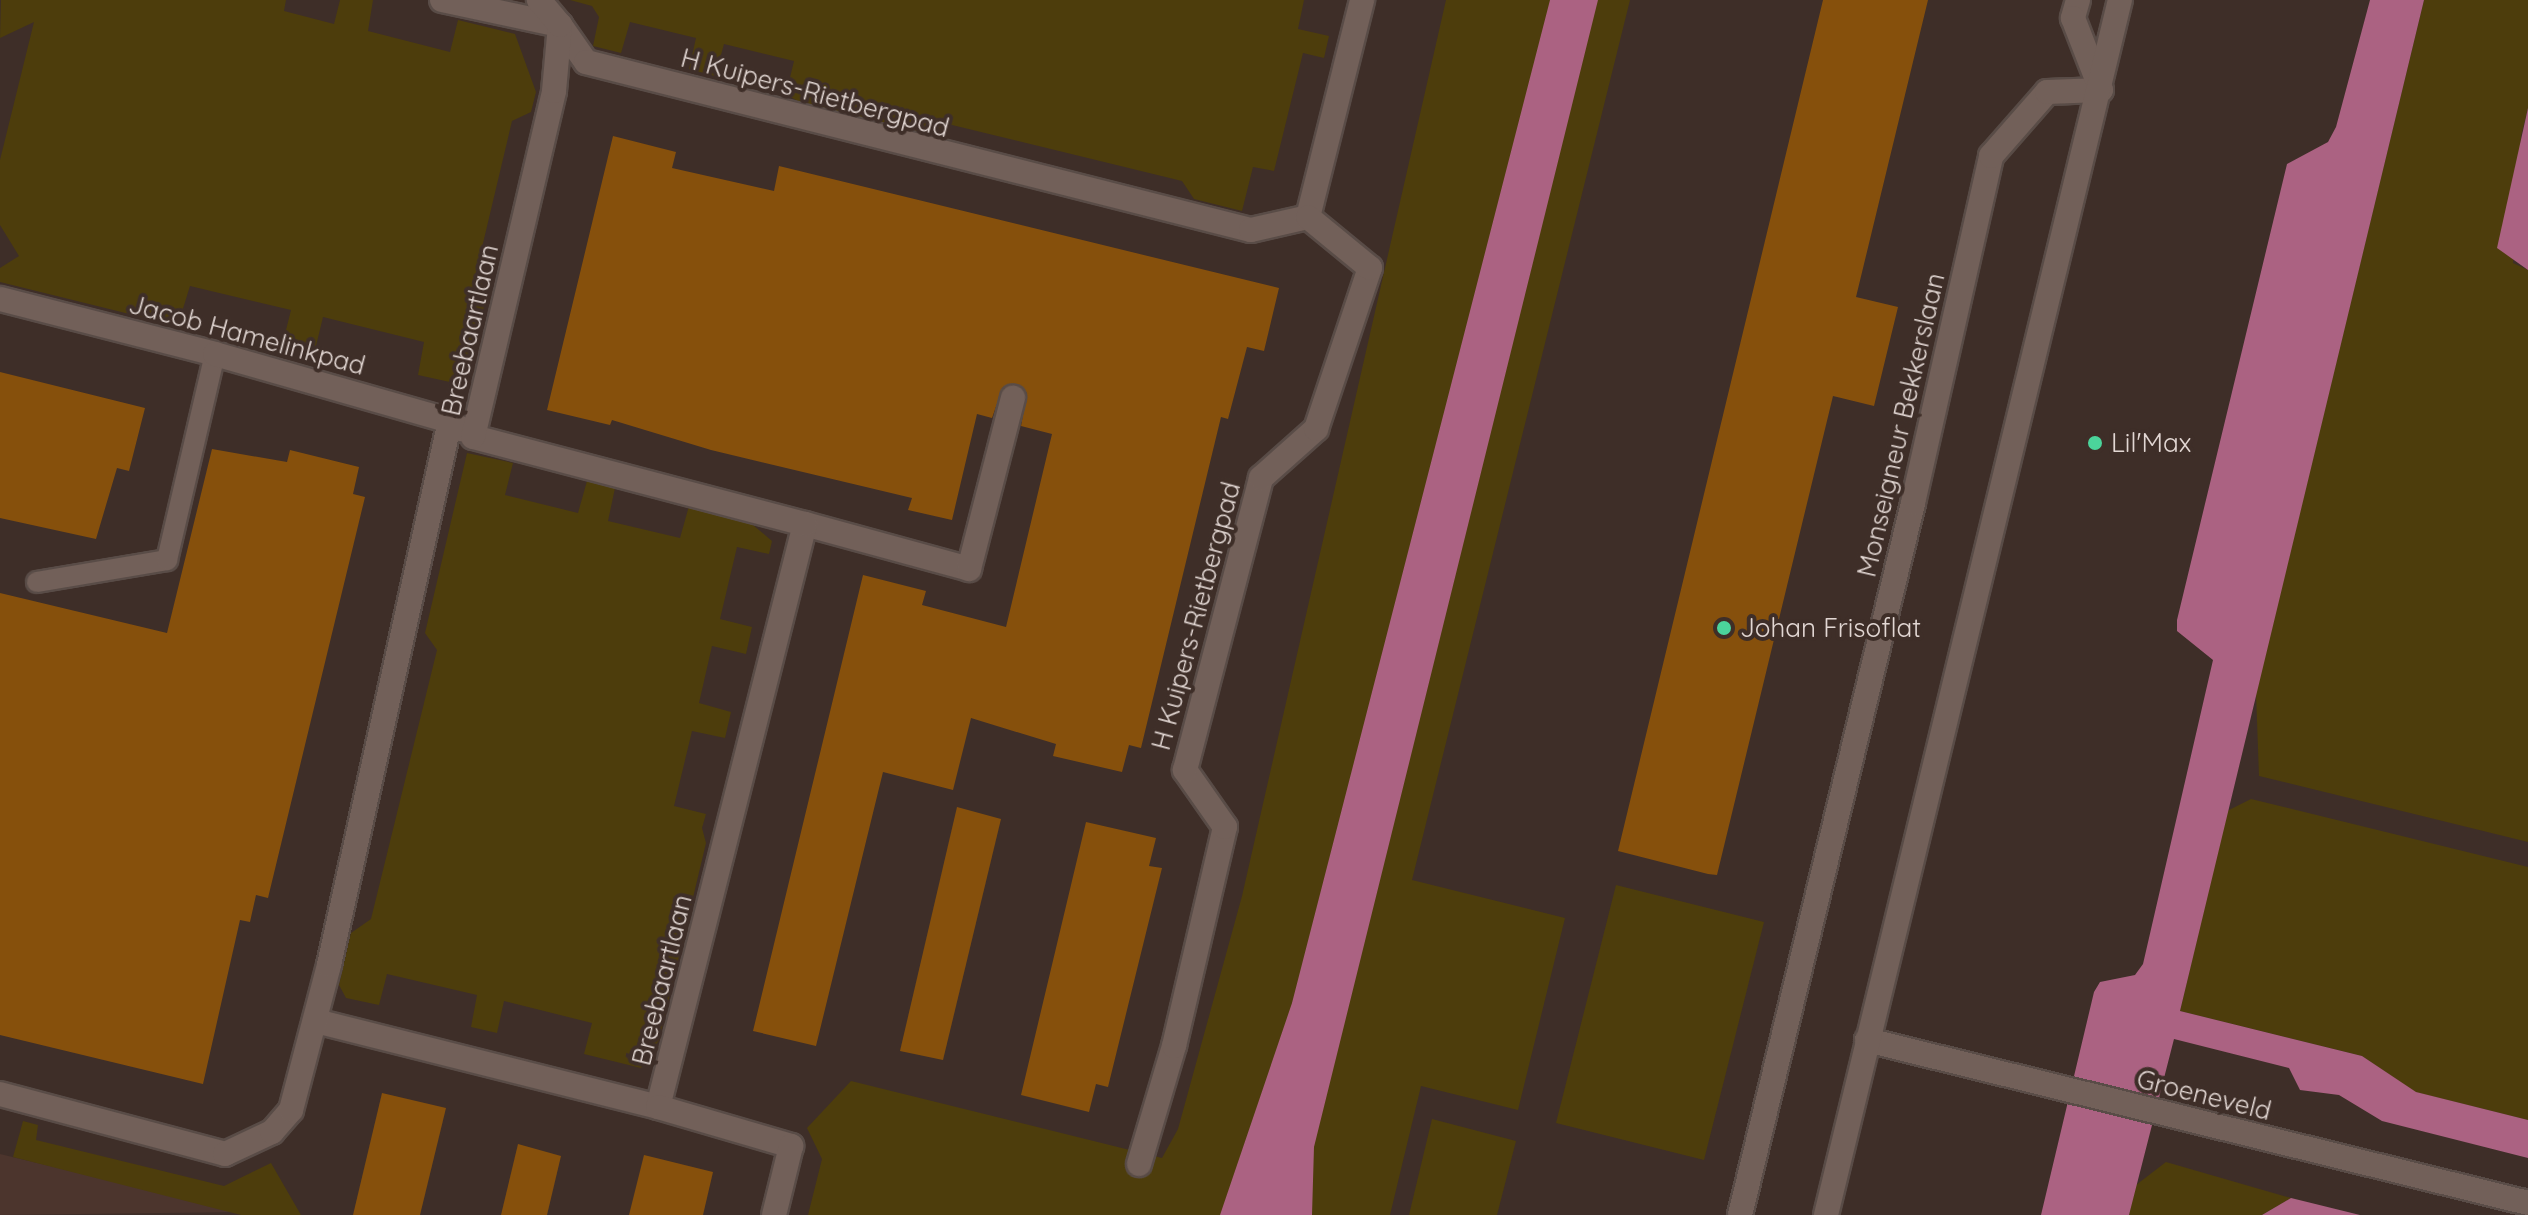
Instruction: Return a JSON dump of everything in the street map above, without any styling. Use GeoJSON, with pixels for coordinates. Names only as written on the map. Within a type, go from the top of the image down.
{"type":"FeatureCollection","features":[{"type":"Feature","properties":{"kind":"street"},"geometry":{"type":"LineString","coordinates":[[442,0],[560,25]]}},
{"type":"Feature","properties":{"kind":"street"},"geometry":{"type":"LineString","coordinates":[[539,0],[560,25]]}},
{"type":"Feature","properties":{"kind":"street"},"geometry":{"type":"LineString","coordinates":[[1308,217],[1362,0]]}},
{"type":"Feature","properties":{"kind":"street"},"geometry":{"type":"LineString","coordinates":[[2078,0],[2073,18],[2101,90]]}},
{"type":"Feature","properties":{"kind":"street"},"geometry":{"type":"LineString","coordinates":[[1826,1215],[2101,90],[2120,0]]}},
{"type":"Feature","properties":{"kind":"street","name":"H Kuipers-Rietbergpad"},"geometry":{"type":"LineString","coordinates":[[560,25],[586,62],[886,141],[1251,230],[1308,217],[1370,268],[1316,429],[1261,478],[1185,770],[1225,827],[1174,1046],[1139,1164]]}},
{"type":"Feature","properties":{"kind":"street","name":"Breebaartlaan"},"geometry":{"type":"LineString","coordinates":[[560,25],[554,91],[473,437],[969,569],[1013,398]]}},
{"type":"Feature","properties":{"kind":"street","name":"Monseigneur Bekkerslaan"},"geometry":{"type":"LineString","coordinates":[[1740,1215],[1913,503],[1991,156],[2047,92],[2101,90]]}},
{"type":"Feature","properties":{"kind":"street","name":"Jacob Hamelinkpad"},"geometry":{"type":"LineString","coordinates":[[0,299],[215,354],[450,421],[473,437]]}},
{"type":"Feature","properties":{"kind":"street","name":"Breebaartlaan"},"geometry":{"type":"LineString","coordinates":[[0,1094],[225,1154],[272,1132],[291,1110],[316,1021],[450,421]]}},
{"type":"Feature","properties":{"kind":"street","name":"Breebaartlaan"},"geometry":{"type":"LineString","coordinates":[[316,1021],[658,1107],[805,524]]}},
{"type":"Feature","properties":{"kind":"street","name":"Groeneveld"},"geometry":{"type":"LineString","coordinates":[[1867,1040],[2528,1203]]}},
{"type":"Feature","properties":{"kind":"street"},"geometry":{"type":"LineString","coordinates":[[658,1107],[791,1146],[774,1215]]}},
{"type":"Feature","properties":{"kind":"lane"},"geometry":{"type":"LineString","coordinates":[[37,582],[167,560],[215,354]]}},
{"type":"Feature","properties":{"kind":"shaded area"},"geometry":{"type":"Polygon","coordinates":[[[1,0],[286,0],[284,11],[334,24],[340,0],[373,0],[368,31],[450,52],[458,20],[515,34],[536,92],[531,112],[512,121],[475,277],[488,290],[472,356],[459,384],[418,375],[424,342],[323,317],[315,350],[283,342],[291,310],[190,286],[181,315],[170,324],[0,282],[0,268],[19,256],[0,225],[0,160],[34,22],[0,38],[1,0]]]}},
{"type":"Feature","properties":{"kind":"shaded area"},"geometry":{"type":"Polygon","coordinates":[[[570,0],[1304,0],[1298,29],[1329,36],[1324,58],[1303,53],[1274,171],[1253,167],[1242,211],[1194,199],[1182,181],[948,124],[927,135],[804,105],[786,94],[794,61],[724,44],[715,76],[689,69],[696,38],[630,22],[621,53],[593,46],[599,17],[592,6],[570,0]]]}},
{"type":"Feature","properties":{"kind":"shaded area"},"geometry":{"type":"Polygon","coordinates":[[[1446,0],[1630,0],[1412,880],[1565,918],[1518,1110],[1421,1086],[1390,1215],[808,1215],[822,1159],[807,1128],[851,1081],[1162,1158],[1178,1129],[1242,896],[1446,0]]]}},
{"type":"Feature","properties":{"kind":"shaded area"},"geometry":{"type":"Polygon","coordinates":[[[1550,0],[1598,0],[1314,1147],[1312,1215],[1220,1215],[1292,1003],[1550,0]]]}},
{"type":"Feature","properties":{"kind":"shaded area"},"geometry":{"type":"Polygon","coordinates":[[[2370,0],[2424,0],[2180,1011],[2362,1056],[2416,1092],[2528,1120],[2528,1158],[2382,1121],[2339,1095],[2300,1090],[2289,1068],[2174,1039],[2129,1215],[2041,1215],[2094,992],[2100,982],[2135,975],[2143,964],[2213,660],[2177,631],[2177,620],[2287,164],[2328,142],[2336,127],[2370,0]]]}},
{"type":"Feature","properties":{"kind":"shaded area"},"geometry":{"type":"Polygon","coordinates":[[[2424,0],[2528,0],[2528,108],[2521,136],[2513,263],[2528,270],[2528,842],[2259,776],[2256,693],[2424,0]]]}},
{"type":"Feature","properties":{"kind":"shaded area"},"geometry":{"type":"Polygon","coordinates":[[[2528,108],[2528,270],[2497,248],[2528,108]]]}},
{"type":"Feature","properties":{"kind":"shaded area"},"geometry":{"type":"Polygon","coordinates":[[[467,453],[513,463],[505,495],[578,513],[587,481],[615,488],[608,521],[680,538],[689,506],[747,520],[772,541],[769,554],[737,547],[720,619],[752,627],[746,654],[712,646],[699,703],[731,712],[725,738],[692,731],[674,806],[706,814],[702,828],[706,843],[659,1040],[641,1068],[584,1054],[592,1023],[504,1001],[497,1033],[471,1027],[477,995],[387,974],[379,1005],[346,998],[339,985],[351,933],[371,919],[437,650],[425,633],[467,453]]]}},
{"type":"Feature","properties":{"kind":"shaded area"},"geometry":{"type":"Polygon","coordinates":[[[2251,799],[2528,867],[2528,1120],[2415,1092],[2362,1056],[2180,1011],[2227,811],[2251,799]]]}},
{"type":"Feature","properties":{"kind":"shaded area"},"geometry":{"type":"Polygon","coordinates":[[[1616,885],[1764,922],[1704,1160],[1556,1123],[1616,885]]]}},
{"type":"Feature","properties":{"kind":"shaded area"},"geometry":{"type":"Polygon","coordinates":[[[1432,1119],[1516,1141],[1497,1215],[1409,1215],[1432,1119]]]}},
{"type":"Feature","properties":{"kind":"shaded area"},"geometry":{"type":"Polygon","coordinates":[[[23,1121],[38,1125],[36,1140],[224,1186],[271,1163],[301,1215],[241,1215],[13,1157],[23,1121]]]}},
{"type":"Feature","properties":{"kind":"shaded area"},"geometry":{"type":"Polygon","coordinates":[[[0,1154],[242,1212],[0,1215],[0,1154]]]}},
{"type":"Feature","properties":{"kind":"shaded area"},"geometry":{"type":"Polygon","coordinates":[[[2166,1162],[2291,1198],[2262,1215],[2129,1215],[2136,1185],[2166,1162]]]}},
{"type":"Feature","properties":{"kind":"shaded area"},"geometry":{"type":"Polygon","coordinates":[[[2291,1198],[2360,1215],[2262,1215],[2291,1198]]]}},
{"type":"Feature","properties":{"kind":"building","name":"Johan Frisoflat"},"geometry":{"type":"Polygon","coordinates":[[[1823,0],[1928,0],[1856,297],[1898,307],[1874,406],[1833,396],[1717,875],[1708,874],[1618,851],[1823,0]]]}},
{"type":"Feature","properties":{"kind":"building"},"geometry":{"type":"Polygon","coordinates":[[[613,136],[676,152],[672,168],[774,191],[779,166],[1279,288],[1264,351],[1247,347],[1228,419],[1221,417],[1141,748],[1129,745],[1122,772],[1053,756],[1056,744],[971,718],[953,790],[883,772],[816,1046],[753,1031],[863,575],[926,591],[922,605],[1006,627],[1052,434],[1021,426],[1027,393],[1017,384],[1003,387],[992,418],[977,414],[952,520],[908,510],[912,498],[711,450],[612,420],[610,425],[547,410],[613,136]]]}},
{"type":"Feature","properties":{"kind":"building"},"geometry":{"type":"Polygon","coordinates":[[[0,372],[145,408],[129,471],[117,468],[96,539],[0,518],[0,372]]]}},
{"type":"Feature","properties":{"kind":"building"},"geometry":{"type":"Polygon","coordinates":[[[212,449],[287,462],[290,450],[359,467],[353,494],[365,497],[268,898],[256,895],[250,922],[240,920],[203,1084],[0,1035],[0,593],[167,633],[212,449]]]}},
{"type":"Feature","properties":{"kind":"building"},"geometry":{"type":"Polygon","coordinates":[[[957,807],[1001,819],[943,1060],[900,1051],[957,807]]]}},
{"type":"Feature","properties":{"kind":"building"},"geometry":{"type":"Polygon","coordinates":[[[1086,822],[1156,838],[1149,866],[1162,868],[1108,1087],[1096,1084],[1089,1112],[1021,1095],[1086,822]]]}},
{"type":"Feature","properties":{"kind":"building"},"geometry":{"type":"Polygon","coordinates":[[[382,1093],[446,1108],[420,1215],[353,1215],[382,1093]]]}},
{"type":"Feature","properties":{"kind":"building"},"geometry":{"type":"Polygon","coordinates":[[[518,1144],[561,1156],[547,1215],[501,1215],[518,1144]]]}},
{"type":"Feature","properties":{"kind":"building"},"geometry":{"type":"Polygon","coordinates":[[[644,1155],[713,1172],[703,1215],[629,1215],[644,1155]]]}},
{"type":"Feature","properties":{"kind":"place","name":"Lil'Max"},"geometry":{"type":"Point","coordinates":[2095,443]}},
{"type":"Feature","properties":{"kind":"place","name":"Johan Frisoflat"},"geometry":{"type":"Point","coordinates":[1724,628]}}]}
